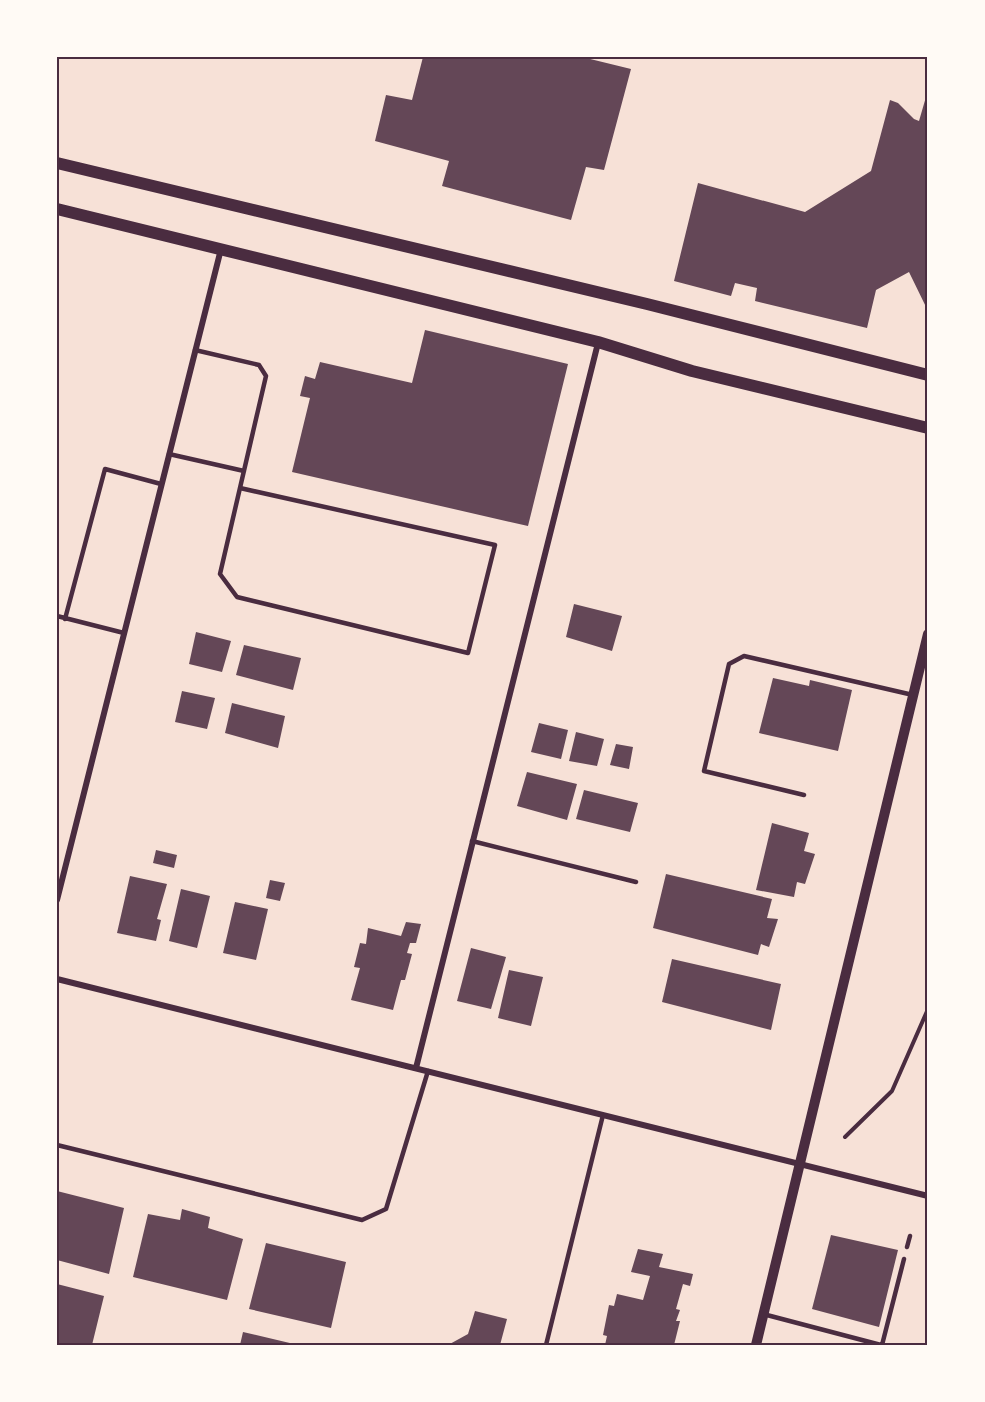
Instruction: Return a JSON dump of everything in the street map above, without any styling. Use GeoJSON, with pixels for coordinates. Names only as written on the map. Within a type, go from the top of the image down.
{"type":"FeatureCollection","features":[{"type":"Feature","properties":{"kind":"main road"},"geometry":{"type":"LineString","coordinates":[[57,164],[647,304],[928,375]]}},
{"type":"Feature","properties":{"kind":"main road"},"geometry":{"type":"LineString","coordinates":[[57,209],[598,342],[692,371],[928,428]]}},
{"type":"Feature","properties":{"kind":"street"},"geometry":{"type":"LineString","coordinates":[[57,900],[221,249]]}},
{"type":"Feature","properties":{"kind":"street"},"geometry":{"type":"LineString","coordinates":[[416,1068],[598,342]]}},
{"type":"Feature","properties":{"kind":"street"},"geometry":{"type":"LineString","coordinates":[[756,1345],[928,634]]}},
{"type":"Feature","properties":{"kind":"street"},"geometry":{"type":"LineString","coordinates":[[57,979],[928,1196]]}},
{"type":"Feature","properties":{"kind":"lane"},"geometry":{"type":"LineString","coordinates":[[195,350],[259,365],[266,376],[220,574],[237,597],[468,653],[495,545],[240,488]]}},
{"type":"Feature","properties":{"kind":"lane"},"geometry":{"type":"LineString","coordinates":[[169,454],[244,471]]}},
{"type":"Feature","properties":{"kind":"lane"},"geometry":{"type":"LineString","coordinates":[[65,619],[105,468],[162,484]]}},
{"type":"Feature","properties":{"kind":"lane"},"geometry":{"type":"LineString","coordinates":[[57,616],[124,633]]}},
{"type":"Feature","properties":{"kind":"lane"},"geometry":{"type":"LineString","coordinates":[[804,795],[704,771],[729,664],[744,657],[913,695]]}},
{"type":"Feature","properties":{"kind":"lane"},"geometry":{"type":"LineString","coordinates":[[472,842],[636,882]]}},
{"type":"Feature","properties":{"kind":"lane"},"geometry":{"type":"LineString","coordinates":[[57,1145],[362,1220],[386,1209],[428,1071]]}},
{"type":"Feature","properties":{"kind":"lane"},"geometry":{"type":"LineString","coordinates":[[546,1345],[603,1115]]}},
{"type":"Feature","properties":{"kind":"lane"},"geometry":{"type":"LineString","coordinates":[[907,1247],[910,1236]]}},
{"type":"Feature","properties":{"kind":"lane"},"geometry":{"type":"LineString","coordinates":[[763,1314],[882,1345],[904,1259]]}},
{"type":"Feature","properties":{"kind":"path"},"geometry":{"type":"LineString","coordinates":[[845,1137],[892,1091],[928,1009]]}},
{"type":"Feature","properties":{"kind":"building"},"geometry":{"type":"Polygon","coordinates":[[[423,57],[582,57],[631,69],[604,170],[586,167],[571,220],[442,186],[449,161],[375,141],[386,95],[412,100],[423,57]]]}},
{"type":"Feature","properties":{"kind":"building"},"geometry":{"type":"Polygon","coordinates":[[[928,90],[928,311],[909,272],[876,290],[867,328],[755,301],[757,288],[735,283],[731,296],[674,281],[698,183],[805,212],[871,171],[890,100],[898,103],[919,121],[928,90]]]}},
{"type":"Feature","properties":{"kind":"building"},"geometry":{"type":"Polygon","coordinates":[[[425,330],[568,364],[528,526],[292,472],[310,398],[300,396],[305,376],[315,379],[320,362],[412,383],[425,330]]]}},
{"type":"Feature","properties":{"kind":"building"},"geometry":{"type":"Polygon","coordinates":[[[574,604],[622,616],[612,651],[566,637],[574,604]]]}},
{"type":"Feature","properties":{"kind":"building"},"geometry":{"type":"Polygon","coordinates":[[[196,632],[231,641],[222,672],[189,664],[196,632]]]}},
{"type":"Feature","properties":{"kind":"building"},"geometry":{"type":"Polygon","coordinates":[[[244,645],[301,658],[293,690],[236,675],[244,645]]]}},
{"type":"Feature","properties":{"kind":"building"},"geometry":{"type":"Polygon","coordinates":[[[773,678],[809,686],[810,680],[852,690],[838,751],[759,733],[773,678]]]}},
{"type":"Feature","properties":{"kind":"building"},"geometry":{"type":"Polygon","coordinates":[[[182,691],[215,698],[207,729],[175,722],[182,691]]]}},
{"type":"Feature","properties":{"kind":"building"},"geometry":{"type":"Polygon","coordinates":[[[232,703],[285,716],[278,748],[225,733],[232,703]]]}},
{"type":"Feature","properties":{"kind":"building"},"geometry":{"type":"Polygon","coordinates":[[[539,723],[568,730],[561,759],[531,752],[539,723]]]}},
{"type":"Feature","properties":{"kind":"building"},"geometry":{"type":"Polygon","coordinates":[[[576,732],[604,739],[597,766],[569,761],[576,732]]]}},
{"type":"Feature","properties":{"kind":"building"},"geometry":{"type":"Polygon","coordinates":[[[616,744],[633,747],[629,769],[610,765],[616,744]]]}},
{"type":"Feature","properties":{"kind":"building"},"geometry":{"type":"Polygon","coordinates":[[[527,772],[577,784],[567,820],[517,806],[527,772]]]}},
{"type":"Feature","properties":{"kind":"building"},"geometry":{"type":"Polygon","coordinates":[[[584,790],[638,803],[630,832],[576,819],[584,790]]]}},
{"type":"Feature","properties":{"kind":"building"},"geometry":{"type":"Polygon","coordinates":[[[772,823],[809,833],[804,851],[815,854],[805,884],[797,882],[794,897],[756,890],[772,823]]]}},
{"type":"Feature","properties":{"kind":"building"},"geometry":{"type":"Polygon","coordinates":[[[156,850],[177,855],[174,868],[153,863],[156,850]]]}},
{"type":"Feature","properties":{"kind":"building"},"geometry":{"type":"Polygon","coordinates":[[[666,874],[772,899],[767,918],[778,919],[769,947],[761,944],[758,955],[653,928],[666,874]]]}},
{"type":"Feature","properties":{"kind":"building"},"geometry":{"type":"Polygon","coordinates":[[[130,876],[167,884],[157,919],[161,920],[156,941],[117,933],[130,876]]]}},
{"type":"Feature","properties":{"kind":"building"},"geometry":{"type":"Polygon","coordinates":[[[270,880],[285,883],[280,901],[266,898],[270,880]]]}},
{"type":"Feature","properties":{"kind":"building"},"geometry":{"type":"Polygon","coordinates":[[[181,889],[210,896],[197,948],[169,941],[181,889]]]}},
{"type":"Feature","properties":{"kind":"building"},"geometry":{"type":"Polygon","coordinates":[[[235,902],[268,909],[256,960],[223,953],[235,902]]]}},
{"type":"Feature","properties":{"kind":"building"},"geometry":{"type":"Polygon","coordinates":[[[406,922],[421,924],[416,943],[410,943],[407,953],[412,954],[405,980],[401,980],[393,1010],[351,1000],[360,968],[354,967],[360,943],[366,944],[368,928],[401,936],[406,922]]]}},
{"type":"Feature","properties":{"kind":"building"},"geometry":{"type":"Polygon","coordinates":[[[471,948],[506,957],[491,1009],[457,1001],[471,948]]]}},
{"type":"Feature","properties":{"kind":"building"},"geometry":{"type":"Polygon","coordinates":[[[672,959],[781,984],[771,1030],[662,1002],[672,959]]]}},
{"type":"Feature","properties":{"kind":"building"},"geometry":{"type":"Polygon","coordinates":[[[509,970],[543,977],[531,1026],[498,1018],[509,970]]]}},
{"type":"Feature","properties":{"kind":"building"},"geometry":{"type":"Polygon","coordinates":[[[57,1191],[124,1208],[109,1274],[57,1260],[57,1191]]]}},
{"type":"Feature","properties":{"kind":"building"},"geometry":{"type":"Polygon","coordinates":[[[182,1209],[210,1217],[208,1228],[243,1239],[227,1300],[133,1277],[148,1214],[180,1220],[182,1209]]]}},
{"type":"Feature","properties":{"kind":"building"},"geometry":{"type":"Polygon","coordinates":[[[831,1235],[898,1250],[879,1327],[812,1309],[831,1235]]]}},
{"type":"Feature","properties":{"kind":"building"},"geometry":{"type":"Polygon","coordinates":[[[266,1243],[346,1262],[331,1328],[249,1309],[266,1243]]]}},
{"type":"Feature","properties":{"kind":"building"},"geometry":{"type":"Polygon","coordinates":[[[638,1249],[663,1254],[659,1267],[693,1274],[690,1286],[683,1284],[676,1309],[680,1310],[676,1321],[680,1321],[674,1345],[605,1345],[607,1336],[603,1335],[609,1305],[614,1306],[617,1294],[643,1300],[650,1276],[631,1272],[638,1249]]]}},
{"type":"Feature","properties":{"kind":"building"},"geometry":{"type":"Polygon","coordinates":[[[57,1284],[104,1296],[92,1345],[57,1345],[57,1284]]]}},
{"type":"Feature","properties":{"kind":"building"},"geometry":{"type":"Polygon","coordinates":[[[475,1311],[507,1319],[500,1345],[448,1345],[468,1334],[475,1311]]]}},
{"type":"Feature","properties":{"kind":"building"},"geometry":{"type":"Polygon","coordinates":[[[243,1332],[294,1344],[294,1345],[240,1345],[243,1332]]]}}]}
